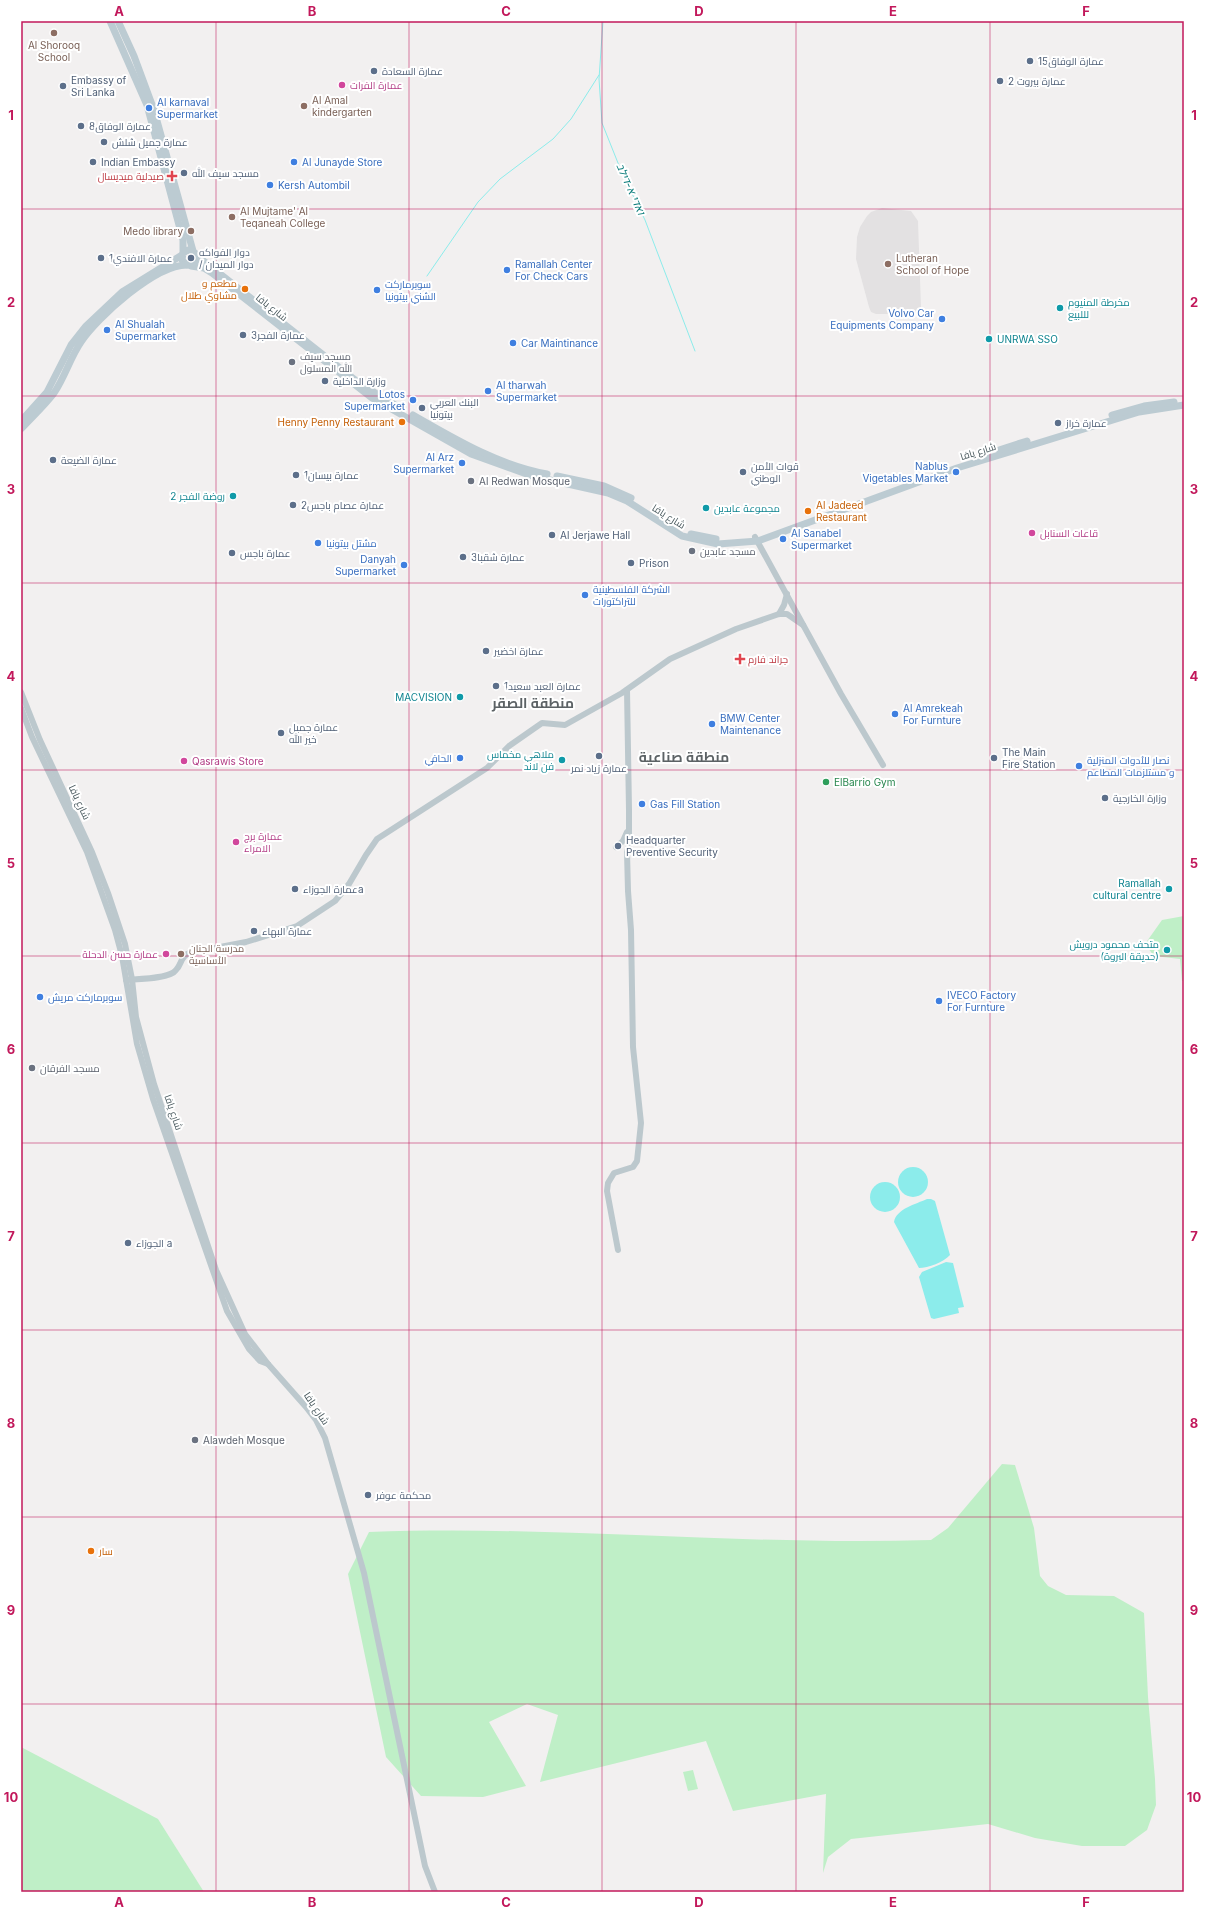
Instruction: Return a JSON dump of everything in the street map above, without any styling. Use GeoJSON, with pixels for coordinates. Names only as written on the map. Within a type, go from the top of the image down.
{"type":"FeatureCollection","features":[{"type":"Feature","properties":{"kind":"main road"},"geometry":{"type":"LineString","coordinates":[[110,21],[147,105],[183,240],[182,260],[189,266]]}},
{"type":"Feature","properties":{"kind":"main road"},"geometry":{"type":"LineString","coordinates":[[21,429],[53,393],[62,380],[74,352],[96,324],[128,295],[142,285],[172,268],[189,266],[196,262],[195,253],[152,104],[134,56],[118,21]]}},
{"type":"Feature","properties":{"kind":"main road"},"geometry":{"type":"LineString","coordinates":[[21,421],[47,392],[71,345],[86,326],[122,292],[188,250],[195,253]]}},
{"type":"Feature","properties":{"kind":"main road","name":"شارع يافا"},"geometry":{"type":"LineString","coordinates":[[195,253],[359,383],[469,447],[525,469],[590,482],[615,490],[627,496],[671,525],[692,534],[723,540],[757,539],[902,482],[1013,445],[1130,409],[1184,401]]}},
{"type":"Feature","properties":{"kind":"main road","name":"شارع يافا"},"geometry":{"type":"LineString","coordinates":[[189,266],[204,268],[212,273],[372,398],[471,454],[532,476],[608,493],[627,501],[682,536],[718,544],[757,539],[956,468],[1132,414],[1184,405]]}},
{"type":"Feature","properties":{"kind":"street"},"geometry":{"type":"LineString","coordinates":[[757,539],[803,625],[882,765]]}},
{"type":"Feature","properties":{"kind":"street"},"geometry":{"type":"LineString","coordinates":[[779,614],[784,605],[786,594]]}},
{"type":"Feature","properties":{"kind":"street"},"geometry":{"type":"LineString","coordinates":[[21,708],[32,737],[87,852],[115,930],[129,980],[173,974],[176,971],[182,957],[189,953],[246,942],[297,926],[335,901],[349,884],[377,839],[487,768],[509,746],[542,723],[565,725],[620,695],[670,659],[736,629],[779,614],[787,614],[803,625]]}},
{"type":"Feature","properties":{"kind":"street"},"geometry":{"type":"LineString","coordinates":[[618,1250],[607,1191],[608,1183],[614,1173],[633,1167],[637,1161],[641,1124],[633,1047],[632,937],[627,852],[629,845],[629,810],[626,690]]}},
{"type":"Feature","properties":{"kind":"street","name":"شارع يافا"},"geometry":{"type":"LineString","coordinates":[[21,692],[40,740],[92,852],[125,944],[133,1027],[153,1099],[212,1271],[228,1311],[242,1340],[260,1361],[268,1364],[294,1392],[316,1420],[327,1445],[345,1509],[349,1517],[366,1581],[425,1866],[435,1892]]}},
{"type":"Feature","properties":{"kind":"street"},"geometry":{"type":"LineString","coordinates":[[620,695],[627,708]]}},
{"type":"Feature","properties":{"kind":"street"},"geometry":{"type":"LineString","coordinates":[[627,852],[622,846],[619,845],[628,830]]}},
{"type":"Feature","properties":{"kind":"shaded area","name":"Lutheran School of Hope"},"geometry":{"type":"Polygon","coordinates":[[[882,208],[911,211],[918,221],[921,307],[915,314],[876,314],[871,312],[869,307],[856,259],[857,237],[860,227],[867,216],[871,212],[882,208]]]}},
{"type":"Feature","properties":{"kind":"green space","name":"متحف محمود درويش (حديقة البروة)"},"geometry":{"type":"Polygon","coordinates":[[[1184,916],[1184,981],[1182,981],[1180,959],[1154,956],[1145,944],[1162,920],[1184,916]]]}},
{"type":"Feature","properties":{"kind":"green space"},"geometry":{"type":"Polygon","coordinates":[[[1002,1464],[1015,1465],[1034,1528],[1040,1576],[1048,1586],[1066,1595],[1114,1596],[1144,1613],[1148,1697],[1156,1805],[1147,1830],[1125,1846],[1082,1846],[1035,1838],[988,1824],[851,1839],[828,1857],[823,1873],[826,1794],[733,1811],[706,1741],[540,1782],[558,1715],[527,1704],[489,1722],[526,1786],[483,1797],[421,1796],[386,1757],[348,1574],[369,1532],[509,1531],[791,1540],[931,1540],[948,1528],[1002,1464]]]}},
{"type":"Feature","properties":{"kind":"green space"},"geometry":{"type":"Polygon","coordinates":[[[21,1747],[158,1819],[204,1892],[21,1892],[21,1747]]]}},
{"type":"Feature","properties":{"kind":"green space"},"geometry":{"type":"Polygon","coordinates":[[[693,1770],[698,1789],[688,1791],[683,1772],[693,1770]]]}},
{"type":"Feature","properties":{"kind":"water"},"geometry":{"type":"Polygon","coordinates":[[[913,1167],[924,1171],[928,1182],[924,1193],[913,1197],[902,1193],[898,1182],[902,1171],[913,1167]]]}},
{"type":"Feature","properties":{"kind":"water"},"geometry":{"type":"Polygon","coordinates":[[[885,1182],[896,1186],[900,1197],[896,1208],[885,1212],[874,1208],[870,1197],[874,1186],[885,1182]]]}},
{"type":"Feature","properties":{"kind":"water"},"geometry":{"type":"Polygon","coordinates":[[[927,1199],[935,1201],[950,1255],[936,1264],[919,1268],[894,1222],[902,1210],[927,1199]]]}},
{"type":"Feature","properties":{"kind":"water"},"geometry":{"type":"Polygon","coordinates":[[[946,1262],[953,1263],[964,1307],[958,1308],[959,1313],[934,1319],[931,1318],[919,1277],[922,1272],[946,1262]]]}},
{"type":"Feature","properties":{"kind":"waterway","name":"ואדי א-דילב"},"geometry":{"type":"LineString","coordinates":[[603,21],[599,79],[602,123],[622,173],[645,220],[695,351]]}},
{"type":"Feature","properties":{"kind":"waterway"},"geometry":{"type":"LineString","coordinates":[[427,276],[478,202],[500,179],[553,139],[571,119],[599,75]]}},
{"type":"Feature","properties":{"kind":"place","name":"Al Shorooq School"},"geometry":{"type":"Point","coordinates":[54,33]}},
{"type":"Feature","properties":{"kind":"place","name":"عمارة الوفاق15"},"geometry":{"type":"Point","coordinates":[1030,61]}},
{"type":"Feature","properties":{"kind":"place","name":"عمارة السعادة"},"geometry":{"type":"Point","coordinates":[374,71]}},
{"type":"Feature","properties":{"kind":"place","name":"عمارة بيروت 2"},"geometry":{"type":"Point","coordinates":[1000,81]}},
{"type":"Feature","properties":{"kind":"place","name":"عمارة الفرات"},"geometry":{"type":"Point","coordinates":[342,85]}},
{"type":"Feature","properties":{"kind":"place","name":"Embassy of Sri Lanka"},"geometry":{"type":"Point","coordinates":[63,86]}},
{"type":"Feature","properties":{"kind":"place","name":"Al Amal kindergarten"},"geometry":{"type":"Point","coordinates":[304,106]}},
{"type":"Feature","properties":{"kind":"place","name":"Al karnaval Supermarket"},"geometry":{"type":"Point","coordinates":[149,108]}},
{"type":"Feature","properties":{"kind":"place","name":"عمارة الوفاق8"},"geometry":{"type":"Point","coordinates":[81,126]}},
{"type":"Feature","properties":{"kind":"place","name":"عمارة جميل شلش"},"geometry":{"type":"Point","coordinates":[104,142]}},
{"type":"Feature","properties":{"kind":"place","name":"Indian Embassy"},"geometry":{"type":"Point","coordinates":[93,162]}},
{"type":"Feature","properties":{"kind":"place","name":"Al Junayde Store"},"geometry":{"type":"Point","coordinates":[294,162]}},
{"type":"Feature","properties":{"kind":"place","name":"مسجد سيف الله"},"geometry":{"type":"Point","coordinates":[184,173]}},
{"type":"Feature","properties":{"kind":"place","name":"صيدلية ميديسال"},"geometry":{"type":"Point","coordinates":[172,176]}},
{"type":"Feature","properties":{"kind":"place","name":"Kersh Autombil"},"geometry":{"type":"Point","coordinates":[270,185]}},
{"type":"Feature","properties":{"kind":"place","name":"Al Mujtame' Al Teqaneah College"},"geometry":{"type":"Point","coordinates":[232,217]}},
{"type":"Feature","properties":{"kind":"place","name":"Medo library"},"geometry":{"type":"Point","coordinates":[191,231]}},
{"type":"Feature","properties":{"kind":"place","name":"عمارة الافندي1"},"geometry":{"type":"Point","coordinates":[101,258]}},
{"type":"Feature","properties":{"kind":"place","name":"دوار الفواكه / دوار الميدان"},"geometry":{"type":"Point","coordinates":[191,258]}},
{"type":"Feature","properties":{"kind":"place","name":"Lutheran School of Hope"},"geometry":{"type":"Point","coordinates":[888,264]}},
{"type":"Feature","properties":{"kind":"place","name":"Ramallah Center For Check Cars"},"geometry":{"type":"Point","coordinates":[507,270]}},
{"type":"Feature","properties":{"kind":"place","name":"مطعم و مشاوي طلال"},"geometry":{"type":"Point","coordinates":[245,289]}},
{"type":"Feature","properties":{"kind":"place","name":"سوبرماركت الشني بيتونيا"},"geometry":{"type":"Point","coordinates":[377,290]}},
{"type":"Feature","properties":{"kind":"place","name":"مخرطة المنيوم لللبيع"},"geometry":{"type":"Point","coordinates":[1060,308]}},
{"type":"Feature","properties":{"kind":"place","name":"Volvo Car Equipments Company"},"geometry":{"type":"Point","coordinates":[942,319]}},
{"type":"Feature","properties":{"kind":"place","name":"Al Shualah Supermarket"},"geometry":{"type":"Point","coordinates":[107,330]}},
{"type":"Feature","properties":{"kind":"place","name":"عمارة الفجر3"},"geometry":{"type":"Point","coordinates":[243,335]}},
{"type":"Feature","properties":{"kind":"place","name":"UNRWA SSO"},"geometry":{"type":"Point","coordinates":[989,339]}},
{"type":"Feature","properties":{"kind":"place","name":"Car Maintinance"},"geometry":{"type":"Point","coordinates":[513,343]}},
{"type":"Feature","properties":{"kind":"place","name":"مسجد سيف الله المسلول"},"geometry":{"type":"Point","coordinates":[292,362]}},
{"type":"Feature","properties":{"kind":"place","name":"وزارة الداخلية"},"geometry":{"type":"Point","coordinates":[325,381]}},
{"type":"Feature","properties":{"kind":"place","name":"Al tharwah Supermarket"},"geometry":{"type":"Point","coordinates":[488,391]}},
{"type":"Feature","properties":{"kind":"place","name":"Lotos Supermarket"},"geometry":{"type":"Point","coordinates":[413,400]}},
{"type":"Feature","properties":{"kind":"place","name":"البنك العربي بيتونيا"},"geometry":{"type":"Point","coordinates":[422,408]}},
{"type":"Feature","properties":{"kind":"place","name":"Henny Penny Restaurant"},"geometry":{"type":"Point","coordinates":[402,422]}},
{"type":"Feature","properties":{"kind":"place","name":"عمارة خراز"},"geometry":{"type":"Point","coordinates":[1058,423]}},
{"type":"Feature","properties":{"kind":"place","name":"عمارة الضيعة"},"geometry":{"type":"Point","coordinates":[53,460]}},
{"type":"Feature","properties":{"kind":"place","name":"Al Arz Supermarket"},"geometry":{"type":"Point","coordinates":[462,463]}},
{"type":"Feature","properties":{"kind":"place","name":"قوات الأمن الوطني"},"geometry":{"type":"Point","coordinates":[743,472]}},
{"type":"Feature","properties":{"kind":"place","name":"Nablus Vigetables Market"},"geometry":{"type":"Point","coordinates":[956,472]}},
{"type":"Feature","properties":{"kind":"place","name":"عمارة بيسان1"},"geometry":{"type":"Point","coordinates":[296,475]}},
{"type":"Feature","properties":{"kind":"place","name":"Al Redwan Mosque"},"geometry":{"type":"Point","coordinates":[471,481]}},
{"type":"Feature","properties":{"kind":"place","name":"روضة الفجر 2"},"geometry":{"type":"Point","coordinates":[233,496]}},
{"type":"Feature","properties":{"kind":"place","name":"عمارة عصام باجس2"},"geometry":{"type":"Point","coordinates":[293,505]}},
{"type":"Feature","properties":{"kind":"place","name":"مجموعة عابدين"},"geometry":{"type":"Point","coordinates":[706,508]}},
{"type":"Feature","properties":{"kind":"place","name":"Al Jadeed Restaurant"},"geometry":{"type":"Point","coordinates":[808,511]}},
{"type":"Feature","properties":{"kind":"place","name":"قاعات السنابل"},"geometry":{"type":"Point","coordinates":[1032,533]}},
{"type":"Feature","properties":{"kind":"place","name":"Al Jerjawe Hall"},"geometry":{"type":"Point","coordinates":[552,535]}},
{"type":"Feature","properties":{"kind":"place","name":"Al Sanabel Supermarket"},"geometry":{"type":"Point","coordinates":[783,539]}},
{"type":"Feature","properties":{"kind":"place","name":"مشتل بيتونيا"},"geometry":{"type":"Point","coordinates":[318,543]}},
{"type":"Feature","properties":{"kind":"place","name":"مسجد عابدين"},"geometry":{"type":"Point","coordinates":[692,551]}},
{"type":"Feature","properties":{"kind":"place","name":"عمارة باجس"},"geometry":{"type":"Point","coordinates":[232,553]}},
{"type":"Feature","properties":{"kind":"place","name":"عمارة شقبا3"},"geometry":{"type":"Point","coordinates":[463,557]}},
{"type":"Feature","properties":{"kind":"place","name":"Prison"},"geometry":{"type":"Point","coordinates":[631,563]}},
{"type":"Feature","properties":{"kind":"place","name":"Danyah Supermarket"},"geometry":{"type":"Point","coordinates":[404,565]}},
{"type":"Feature","properties":{"kind":"place","name":"الشركة الفلسطينية للتراكتورات"},"geometry":{"type":"Point","coordinates":[585,595]}},
{"type":"Feature","properties":{"kind":"place","name":"عمارة اخضير"},"geometry":{"type":"Point","coordinates":[486,651]}},
{"type":"Feature","properties":{"kind":"place","name":"جراند فارم"},"geometry":{"type":"Point","coordinates":[740,659]}},
{"type":"Feature","properties":{"kind":"place","name":"عمارة العبد سعيد1"},"geometry":{"type":"Point","coordinates":[496,686]}},
{"type":"Feature","properties":{"kind":"place","name":"MACVISION"},"geometry":{"type":"Point","coordinates":[460,697]}},
{"type":"Feature","properties":{"kind":"place","name":"Al Amrekeah For Furnture"},"geometry":{"type":"Point","coordinates":[895,714]}},
{"type":"Feature","properties":{"kind":"place","name":"BMW Center Maintenance"},"geometry":{"type":"Point","coordinates":[712,724]}},
{"type":"Feature","properties":{"kind":"place","name":"عمارة جميل خير الله"},"geometry":{"type":"Point","coordinates":[281,733]}},
{"type":"Feature","properties":{"kind":"place","name":"عمارة زياد نمر"},"geometry":{"type":"Point","coordinates":[599,756]}},
{"type":"Feature","properties":{"kind":"place","name":"الحافي"},"geometry":{"type":"Point","coordinates":[460,758]}},
{"type":"Feature","properties":{"kind":"place","name":"The Main Fire Station"},"geometry":{"type":"Point","coordinates":[994,758]}},
{"type":"Feature","properties":{"kind":"place","name":"ملاهي مخماس فن لاند"},"geometry":{"type":"Point","coordinates":[562,760]}},
{"type":"Feature","properties":{"kind":"place","name":"Qasrawis Store"},"geometry":{"type":"Point","coordinates":[184,761]}},
{"type":"Feature","properties":{"kind":"place","name":"نصار للأدوات المنزلية و مستلزمات المطاعم"},"geometry":{"type":"Point","coordinates":[1079,766]}},
{"type":"Feature","properties":{"kind":"place","name":"ElBarrio Gym"},"geometry":{"type":"Point","coordinates":[826,782]}},
{"type":"Feature","properties":{"kind":"place","name":"وزارة الخارجية"},"geometry":{"type":"Point","coordinates":[1105,798]}},
{"type":"Feature","properties":{"kind":"place","name":"Gas Fill Station"},"geometry":{"type":"Point","coordinates":[642,804]}},
{"type":"Feature","properties":{"kind":"place","name":"عمارة برج الامراء"},"geometry":{"type":"Point","coordinates":[236,842]}},
{"type":"Feature","properties":{"kind":"place","name":"Headquarter Preventive Security"},"geometry":{"type":"Point","coordinates":[618,846]}},
{"type":"Feature","properties":{"kind":"place","name":"عمارة الجوزاءa"},"geometry":{"type":"Point","coordinates":[295,889]}},
{"type":"Feature","properties":{"kind":"place","name":"Ramallah cultural centre"},"geometry":{"type":"Point","coordinates":[1169,889]}},
{"type":"Feature","properties":{"kind":"place","name":"عمارة البهاء"},"geometry":{"type":"Point","coordinates":[254,931]}},
{"type":"Feature","properties":{"kind":"place","name":"متحف محمود درويش (حديقة البروة)"},"geometry":{"type":"Point","coordinates":[1167,950]}},
{"type":"Feature","properties":{"kind":"place","name":"عمارة حسن الدحلة"},"geometry":{"type":"Point","coordinates":[166,954]}},
{"type":"Feature","properties":{"kind":"place","name":"مدرسة الجنان الأساسية"},"geometry":{"type":"Point","coordinates":[181,954]}},
{"type":"Feature","properties":{"kind":"place","name":"سوبرماركت مريش"},"geometry":{"type":"Point","coordinates":[40,997]}},
{"type":"Feature","properties":{"kind":"place","name":"IVECO Factory For Furnture"},"geometry":{"type":"Point","coordinates":[939,1001]}},
{"type":"Feature","properties":{"kind":"place","name":"مسجد الفرقان"},"geometry":{"type":"Point","coordinates":[32,1068]}},
{"type":"Feature","properties":{"kind":"place","name":"الجوزاء a"},"geometry":{"type":"Point","coordinates":[128,1243]}},
{"type":"Feature","properties":{"kind":"place","name":"Alawdeh Mosque"},"geometry":{"type":"Point","coordinates":[195,1440]}},
{"type":"Feature","properties":{"kind":"place","name":"محكمة عوفر"},"geometry":{"type":"Point","coordinates":[368,1495]}},
{"type":"Feature","properties":{"kind":"place","name":"سار"},"geometry":{"type":"Point","coordinates":[91,1551]}},
{"type":"Feature","properties":{"kind":"district","name":"منطقة الصقر"},"geometry":{"type":"Point","coordinates":[533,703]}},
{"type":"Feature","properties":{"kind":"district","name":"منطقة صناعية"},"geometry":{"type":"Point","coordinates":[684,757]}}]}
